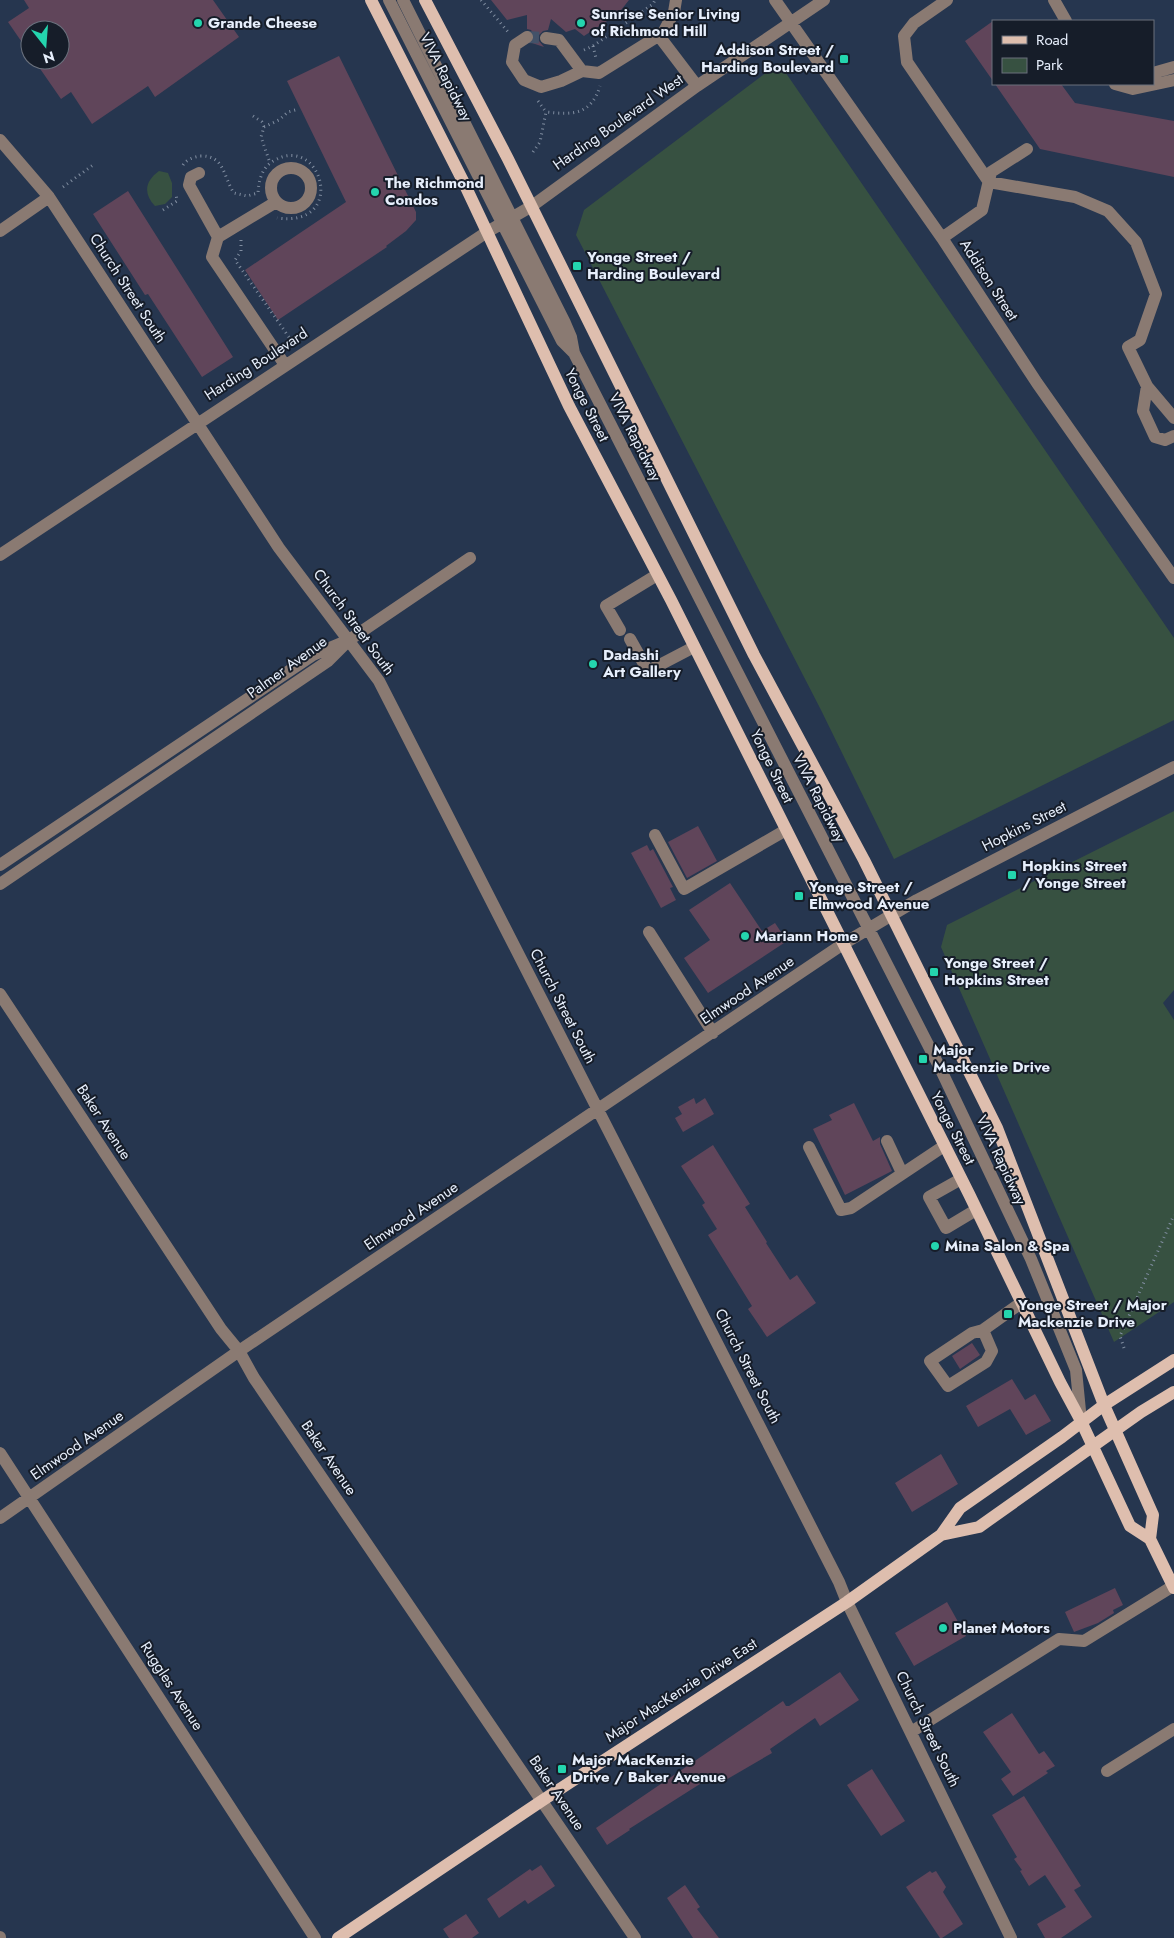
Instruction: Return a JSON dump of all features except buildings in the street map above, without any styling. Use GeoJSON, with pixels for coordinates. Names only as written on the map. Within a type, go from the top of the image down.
{"type":"FeatureCollection","features":[{"type":"Feature","properties":{"kind":"main road","name":"Yonge Street"},"geometry":{"type":"LineString","coordinates":[[371,0],[486,232],[569,406],[694,647],[961,1179],[1081,1421],[1130,1526],[1150,1539],[1173,1587]]}},
{"type":"Feature","properties":{"kind":"main road"},"geometry":{"type":"LineString","coordinates":[[425,0],[532,206],[754,656],[864,860],[890,916],[997,1128],[1104,1405],[1153,1515],[1150,1539]]}},
{"type":"Feature","properties":{"kind":"main road","name":"Major MacKenzie Drive East"},"geometry":{"type":"LineString","coordinates":[[338,1938],[542,1800],[847,1602],[941,1535],[960,1508],[1062,1437],[1104,1405],[1174,1360]]}},
{"type":"Feature","properties":{"kind":"main road","name":"Major MacKenzie Drive East"},"geometry":{"type":"LineString","coordinates":[[941,1535],[978,1527],[1140,1412],[1174,1392]]}},
{"type":"Feature","properties":{"kind":"street","name":"VIVA Rapidway"},"geometry":{"type":"LineString","coordinates":[[389,0],[507,220]]}},
{"type":"Feature","properties":{"kind":"street","name":"VIVA Rapidway"},"geometry":{"type":"LineString","coordinates":[[403,0],[562,341],[574,353],[941,1070],[1031,1260],[1076,1370],[1081,1421]]}},
{"type":"Feature","properties":{"kind":"street"},"geometry":{"type":"LineString","coordinates":[[526,37],[515,45],[512,62],[524,80],[540,88],[582,71],[599,74],[663,33],[674,12],[676,0]]}},
{"type":"Feature","properties":{"kind":"street","name":"Addison Street"},"geometry":{"type":"LineString","coordinates":[[775,0],[942,238],[1037,383],[1174,578]]}},
{"type":"Feature","properties":{"kind":"street","name":"Harding Boulevard West"},"geometry":{"type":"LineString","coordinates":[[532,206],[697,86],[824,0]]}},
{"type":"Feature","properties":{"kind":"street"},"geometry":{"type":"LineString","coordinates":[[946,0],[914,23],[904,36],[907,62],[989,182],[1075,197],[1108,211],[1136,242],[1156,294],[1140,340],[1128,348],[1147,386],[1174,418]]}},
{"type":"Feature","properties":{"kind":"street"},"geometry":{"type":"LineString","coordinates":[[1054,0],[1065,20]]}},
{"type":"Feature","properties":{"kind":"street"},"geometry":{"type":"LineString","coordinates":[[659,36],[697,86]]}},
{"type":"Feature","properties":{"kind":"street"},"geometry":{"type":"LineString","coordinates":[[546,38],[559,40],[582,71]]}},
{"type":"Feature","properties":{"kind":"street"},"geometry":{"type":"LineString","coordinates":[[1154,73],[1174,67]]}},
{"type":"Feature","properties":{"kind":"street"},"geometry":{"type":"LineString","coordinates":[[1154,84],[1174,80]]}},
{"type":"Feature","properties":{"kind":"street"},"geometry":{"type":"LineString","coordinates":[[1119,85],[1133,89],[1151,85]]}},
{"type":"Feature","properties":{"kind":"street","name":"Church Street South"},"geometry":{"type":"LineString","coordinates":[[0,140],[49,197],[279,548],[379,681],[839,1582],[1011,1938]]}},
{"type":"Feature","properties":{"kind":"street"},"geometry":{"type":"LineString","coordinates":[[942,238],[982,210],[991,172],[1027,149]]}},
{"type":"Feature","properties":{"kind":"street"},"geometry":{"type":"LineString","coordinates":[[199,173],[191,177],[189,185],[218,237]]}},
{"type":"Feature","properties":{"kind":"street"},"geometry":{"type":"LineString","coordinates":[[0,231],[49,197]]}},
{"type":"Feature","properties":{"kind":"street"},"geometry":{"type":"LineString","coordinates":[[276,202],[218,237],[212,257],[285,365]]}},
{"type":"Feature","properties":{"kind":"street","name":"Harding Boulevard"},"geometry":{"type":"LineString","coordinates":[[0,554],[486,232],[532,206]]}},
{"type":"Feature","properties":{"kind":"street"},"geometry":{"type":"LineString","coordinates":[[1147,386],[1143,411],[1155,436],[1165,440],[1174,436]]}},
{"type":"Feature","properties":{"kind":"street"},"geometry":{"type":"LineString","coordinates":[[348,640],[470,558]]}},
{"type":"Feature","properties":{"kind":"street"},"geometry":{"type":"LineString","coordinates":[[620,630],[606,606],[657,575]]}},
{"type":"Feature","properties":{"kind":"street"},"geometry":{"type":"LineString","coordinates":[[630,639],[648,671],[694,647]]}},
{"type":"Feature","properties":{"kind":"street","name":"Palmer Avenue"},"geometry":{"type":"LineString","coordinates":[[0,864],[313,654],[348,640]]}},
{"type":"Feature","properties":{"kind":"street","name":"Palmer Avenue"},"geometry":{"type":"LineString","coordinates":[[0,884],[328,661],[348,640]]}},
{"type":"Feature","properties":{"kind":"street","name":"Hopkins Street"},"geometry":{"type":"LineString","coordinates":[[868,929],[917,900],[1174,767]]}},
{"type":"Feature","properties":{"kind":"street"},"geometry":{"type":"LineString","coordinates":[[656,835],[684,889],[786,830]]}},
{"type":"Feature","properties":{"kind":"street","name":"Elmwood Avenue"},"geometry":{"type":"LineString","coordinates":[[0,1518],[239,1352],[843,944],[868,929]]}},
{"type":"Feature","properties":{"kind":"street"},"geometry":{"type":"LineString","coordinates":[[649,932],[713,1033]]}},
{"type":"Feature","properties":{"kind":"street","name":"Baker Avenue"},"geometry":{"type":"LineString","coordinates":[[0,994],[221,1329],[239,1352],[260,1386],[635,1938]]}},
{"type":"Feature","properties":{"kind":"street"},"geometry":{"type":"LineString","coordinates":[[887,1141],[902,1173]]}},
{"type":"Feature","properties":{"kind":"street"},"geometry":{"type":"LineString","coordinates":[[809,1147],[840,1210],[851,1208],[944,1146]]}},
{"type":"Feature","properties":{"kind":"street"},"geometry":{"type":"LineString","coordinates":[[961,1179],[929,1197],[946,1228],[976,1210]]}},
{"type":"Feature","properties":{"kind":"street","name":"VIVA Rapidway"},"geometry":{"type":"LineString","coordinates":[[1031,1260],[1056,1283]]}},
{"type":"Feature","properties":{"kind":"street"},"geometry":{"type":"LineString","coordinates":[[983,1330],[992,1351],[986,1362],[948,1386],[930,1360],[972,1333],[983,1330],[1022,1303]]}},
{"type":"Feature","properties":{"kind":"street","name":"Ruggles Avenue"},"geometry":{"type":"LineString","coordinates":[[0,1453],[315,1938]]}},
{"type":"Feature","properties":{"kind":"street"},"geometry":{"type":"LineString","coordinates":[[911,1732],[1058,1639],[1084,1641],[1173,1587]]}},
{"type":"Feature","properties":{"kind":"street"},"geometry":{"type":"LineString","coordinates":[[1107,1771],[1174,1729]]}},
{"type":"Feature","properties":{"kind":"path"},"geometry":{"type":"LineString","coordinates":[[578,52],[593,46],[653,4],[655,0]]}},
{"type":"Feature","properties":{"kind":"path"},"geometry":{"type":"LineString","coordinates":[[533,152],[540,142],[546,112],[568,115],[585,109],[595,101],[601,84],[593,46]]}},
{"type":"Feature","properties":{"kind":"path"},"geometry":{"type":"LineString","coordinates":[[270,163],[261,137],[264,127],[279,120],[288,112],[299,108]]}},
{"type":"Feature","properties":{"kind":"path"},"geometry":{"type":"LineString","coordinates":[[253,116],[268,124]]}},
{"type":"Feature","properties":{"kind":"path"},"geometry":{"type":"LineString","coordinates":[[262,122],[264,127]]}},
{"type":"Feature","properties":{"kind":"path"},"geometry":{"type":"LineString","coordinates":[[258,193],[262,171],[270,163],[290,156],[300,157],[317,170],[322,190],[314,209],[296,219],[276,218]]}},
{"type":"Feature","properties":{"kind":"path"},"geometry":{"type":"LineString","coordinates":[[63,187],[93,165]]}},
{"type":"Feature","properties":{"kind":"path"},"geometry":{"type":"LineString","coordinates":[[247,234],[241,238],[241,251],[235,260],[290,340]]}},
{"type":"Feature","properties":{"kind":"path"},"geometry":{"type":"LineString","coordinates":[[1124,1348],[1120,1336],[1174,1215]]}},
{"type":"Feature","properties":{"kind":"green space"},"geometry":{"type":"Polygon","coordinates":[[[779,63],[1174,638],[1174,720],[894,859],[821,710],[576,235],[584,210],[779,63]]]}},
{"type":"Feature","properties":{"kind":"green space"},"geometry":{"type":"Polygon","coordinates":[[[159,171],[168,173],[172,183],[172,197],[165,204],[155,206],[149,197],[147,188],[148,183],[159,171]]]}},
{"type":"Feature","properties":{"kind":"green space"},"geometry":{"type":"Polygon","coordinates":[[[1174,811],[1174,990],[1163,1003],[1174,1020],[1174,1302],[1114,1342],[941,947],[947,925],[1174,811]]]}},
{"type":"Feature","properties":{"kind":"tunnel"},"geometry":{"type":"LineString","coordinates":[[527,37],[546,38]]}},
{"type":"Feature","properties":{"kind":"place","name":"Grande Cheese"},"geometry":{"type":"Point","coordinates":[198,23]}},
{"type":"Feature","properties":{"kind":"place","name":"Sunrise Senior Living of Richmond Hill"},"geometry":{"type":"Point","coordinates":[581,23]}},
{"type":"Feature","properties":{"kind":"place","name":"Addison Street / Harding Boulevard"},"geometry":{"type":"Point","coordinates":[844,59]}},
{"type":"Feature","properties":{"kind":"place","name":"The Richmond Condos"},"geometry":{"type":"Point","coordinates":[375,192]}},
{"type":"Feature","properties":{"kind":"place","name":"Yonge Street / Harding Boulevard"},"geometry":{"type":"Point","coordinates":[577,266]}},
{"type":"Feature","properties":{"kind":"place","name":"Dadashi Art Gallery"},"geometry":{"type":"Point","coordinates":[593,664]}},
{"type":"Feature","properties":{"kind":"place","name":"Hopkins Street / Yonge Street"},"geometry":{"type":"Point","coordinates":[1012,875]}},
{"type":"Feature","properties":{"kind":"place","name":"Yonge Street / Elmwood Avenue"},"geometry":{"type":"Point","coordinates":[799,896]}},
{"type":"Feature","properties":{"kind":"place","name":"Mariann Home"},"geometry":{"type":"Point","coordinates":[745,936]}},
{"type":"Feature","properties":{"kind":"place","name":"Yonge Street / Hopkins Street"},"geometry":{"type":"Point","coordinates":[934,972]}},
{"type":"Feature","properties":{"kind":"place","name":"Major Mackenzie Drive"},"geometry":{"type":"Point","coordinates":[923,1059]}},
{"type":"Feature","properties":{"kind":"place","name":"Mina Salon & Spa"},"geometry":{"type":"Point","coordinates":[935,1246]}},
{"type":"Feature","properties":{"kind":"place","name":"Yonge Street / Major Mackenzie Drive"},"geometry":{"type":"Point","coordinates":[1008,1314]}},
{"type":"Feature","properties":{"kind":"place","name":"Planet Motors"},"geometry":{"type":"Point","coordinates":[943,1628]}},
{"type":"Feature","properties":{"kind":"place","name":"Major MacKenzie Drive / Baker Avenue"},"geometry":{"type":"Point","coordinates":[562,1769]}}]}
